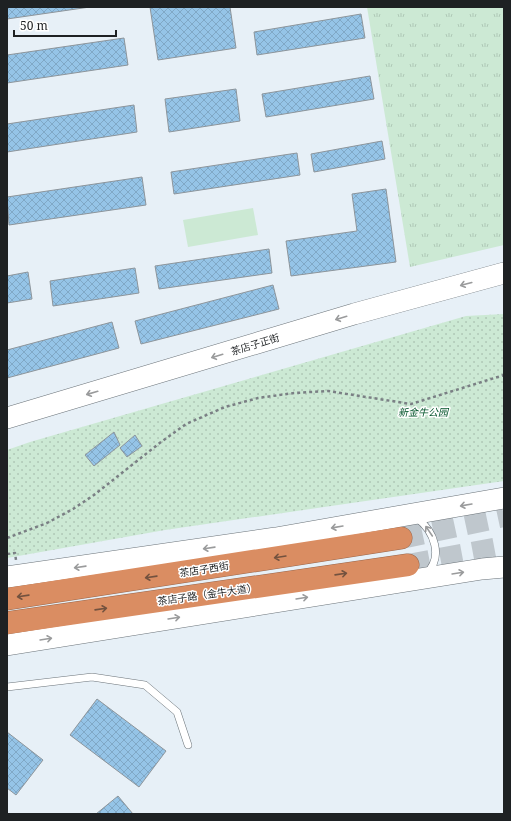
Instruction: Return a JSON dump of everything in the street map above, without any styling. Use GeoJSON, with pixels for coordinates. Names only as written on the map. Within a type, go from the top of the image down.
{"type":"FeatureCollection","features":[{"type":"Feature","properties":{"kind":"highway","name":"茶店子西街"},"geometry":{"type":"LineString","coordinates":[[7,599],[401,538]]}},
{"type":"Feature","properties":{"kind":"highway","name":"茶店子路（金牛大道）"},"geometry":{"type":"LineString","coordinates":[[7,623],[415,572]]}},
{"type":"Feature","properties":{"kind":"main road","name":"茶店子正街"},"geometry":{"type":"LineString","coordinates":[[7,418],[354,314],[504,274]]}},
{"type":"Feature","properties":{"kind":"main road"},"geometry":{"type":"LineString","coordinates":[[7,577],[276,538],[504,498]]}},
{"type":"Feature","properties":{"kind":"main road"},"geometry":{"type":"LineString","coordinates":[[7,645],[415,572],[504,567]]}},
{"type":"Feature","properties":{"kind":"lane"},"geometry":{"type":"LineString","coordinates":[[410,514],[418,518],[429,530],[436,546],[436,555],[429,572],[415,572]]}},
{"type":"Feature","properties":{"kind":"lane"},"geometry":{"type":"LineString","coordinates":[[7,687],[92,677],[145,685],[177,712],[188,745]]}},
{"type":"Feature","properties":{"kind":"path"},"geometry":{"type":"LineString","coordinates":[[7,538],[47,523],[73,508],[94,495],[186,424],[225,407],[258,398],[294,393],[328,391],[411,404],[504,375]]}},
{"type":"Feature","properties":{"kind":"path"},"geometry":{"type":"LineString","coordinates":[[7,554],[15,553]]}},
{"type":"Feature","properties":{"kind":"green space"},"geometry":{"type":"Polygon","coordinates":[[[367,7],[504,7],[504,245],[410,267],[367,7]]]}},
{"type":"Feature","properties":{"kind":"green space"},"geometry":{"type":"Polygon","coordinates":[[[253,208],[258,235],[188,247],[183,220],[253,208]]]}},
{"type":"Feature","properties":{"kind":"green space","name":"新金牛公园"},"geometry":{"type":"Polygon","coordinates":[[[504,314],[504,481],[165,530],[7,558],[7,450],[30,442],[466,316],[504,314]]]}},
{"type":"Feature","properties":{"kind":"building"},"geometry":{"type":"Polygon","coordinates":[[[7,7],[90,7],[7,19],[7,7]]]}},
{"type":"Feature","properties":{"kind":"building"},"geometry":{"type":"Polygon","coordinates":[[[150,7],[230,7],[236,48],[158,60],[150,7]]]}},
{"type":"Feature","properties":{"kind":"building"},"geometry":{"type":"Polygon","coordinates":[[[361,14],[365,38],[257,55],[254,32],[361,14]]]}},
{"type":"Feature","properties":{"kind":"building"},"geometry":{"type":"Polygon","coordinates":[[[124,38],[128,65],[7,83],[7,55],[124,38]]]}},
{"type":"Feature","properties":{"kind":"building"},"geometry":{"type":"Polygon","coordinates":[[[370,76],[374,99],[266,117],[262,94],[370,76]]]}},
{"type":"Feature","properties":{"kind":"building"},"geometry":{"type":"Polygon","coordinates":[[[236,89],[240,121],[169,132],[165,99],[236,89]]]}},
{"type":"Feature","properties":{"kind":"building"},"geometry":{"type":"Polygon","coordinates":[[[134,105],[137,132],[7,152],[7,124],[134,105]]]}},
{"type":"Feature","properties":{"kind":"building"},"geometry":{"type":"Polygon","coordinates":[[[382,141],[385,159],[314,172],[311,154],[382,141]]]}},
{"type":"Feature","properties":{"kind":"building"},"geometry":{"type":"Polygon","coordinates":[[[297,153],[300,175],[174,194],[171,172],[297,153]]]}},
{"type":"Feature","properties":{"kind":"building"},"geometry":{"type":"Polygon","coordinates":[[[142,177],[146,205],[9,225],[7,197],[142,177]]]}},
{"type":"Feature","properties":{"kind":"building"},"geometry":{"type":"Polygon","coordinates":[[[386,189],[396,262],[291,276],[286,241],[357,231],[352,194],[386,189]]]}},
{"type":"Feature","properties":{"kind":"building"},"geometry":{"type":"Polygon","coordinates":[[[269,249],[272,273],[159,289],[155,266],[269,249]]]}},
{"type":"Feature","properties":{"kind":"building"},"geometry":{"type":"Polygon","coordinates":[[[135,268],[139,293],[53,306],[50,281],[135,268]]]}},
{"type":"Feature","properties":{"kind":"building"},"geometry":{"type":"Polygon","coordinates":[[[28,272],[32,299],[7,303],[7,276],[28,272]]]}},
{"type":"Feature","properties":{"kind":"building"},"geometry":{"type":"Polygon","coordinates":[[[273,285],[279,309],[141,344],[135,321],[273,285]]]}},
{"type":"Feature","properties":{"kind":"building"},"geometry":{"type":"Polygon","coordinates":[[[112,322],[119,348],[7,378],[7,350],[112,322]]]}},
{"type":"Feature","properties":{"kind":"building"},"geometry":{"type":"Polygon","coordinates":[[[114,432],[120,445],[94,466],[85,455],[114,432]]]}},
{"type":"Feature","properties":{"kind":"building"},"geometry":{"type":"Polygon","coordinates":[[[135,435],[142,446],[127,457],[120,448],[135,435]]]}},
{"type":"Feature","properties":{"kind":"building"},"geometry":{"type":"Polygon","coordinates":[[[97,699],[166,751],[139,787],[70,735],[97,699]]]}},
{"type":"Feature","properties":{"kind":"building"},"geometry":{"type":"Polygon","coordinates":[[[7,732],[43,760],[16,795],[7,788],[7,732]]]}},
{"type":"Feature","properties":{"kind":"building"},"geometry":{"type":"Polygon","coordinates":[[[118,796],[133,814],[96,814],[118,796]]]}},
{"type":"Feature","properties":{"kind":"tunnel"},"geometry":{"type":"LineString","coordinates":[[401,538],[504,516]]}},
{"type":"Feature","properties":{"kind":"tunnel"},"geometry":{"type":"LineString","coordinates":[[408,565],[504,547]]}}]}
